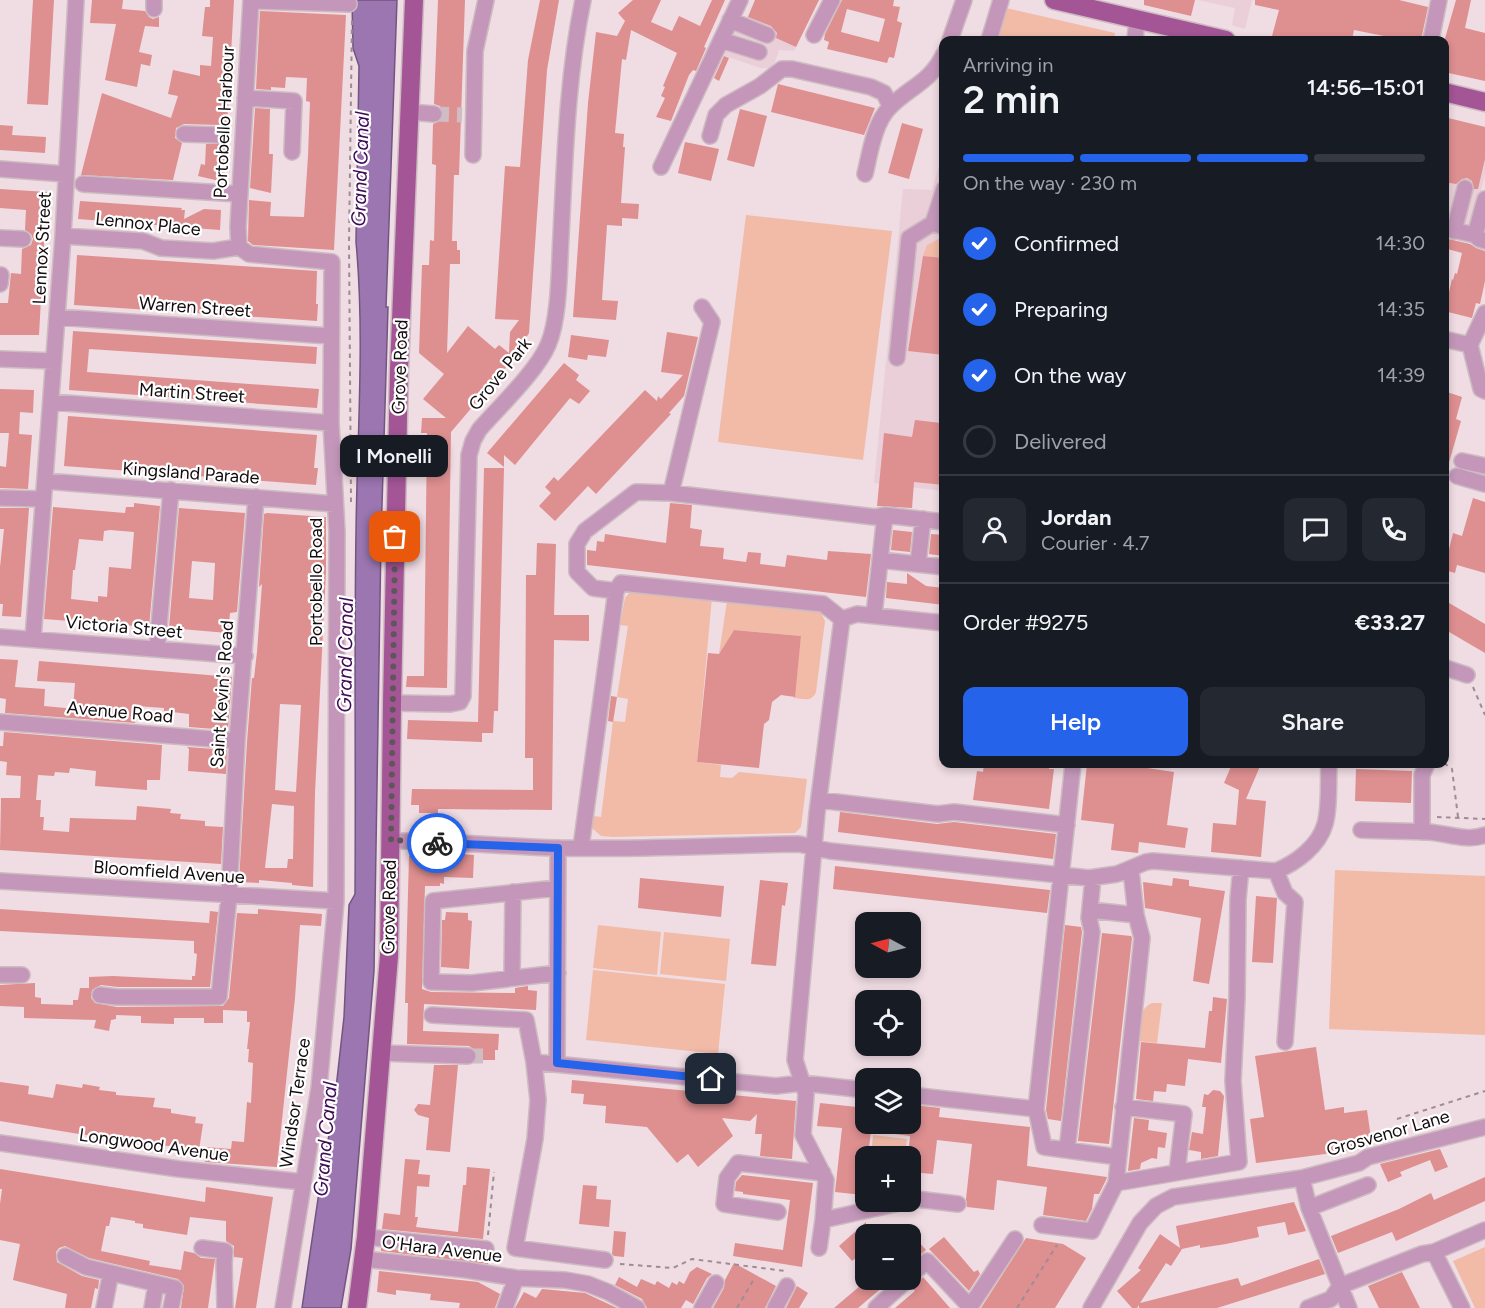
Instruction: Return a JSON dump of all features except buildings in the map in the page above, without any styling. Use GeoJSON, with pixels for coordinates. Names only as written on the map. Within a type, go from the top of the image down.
{"type":"FeatureCollection","features":[{"type":"Feature","properties":{"kind":"main road","name":"Grove Road"},"geometry":{"type":"LineString","coordinates":[[357,1308],[366,1237],[389,956],[399,370],[414,0]]}},
{"type":"Feature","properties":{"kind":"main road"},"geometry":{"type":"LineString","coordinates":[[1054,0],[1093,5],[1137,20],[1208,36]]}},
{"type":"Feature","properties":{"kind":"main road"},"geometry":{"type":"LineString","coordinates":[[1449,93],[1485,102]]}},
{"type":"Feature","properties":{"kind":"street","name":"Lennox Street"},"geometry":{"type":"LineString","coordinates":[[33,639],[63,236],[76,0]]}},
{"type":"Feature","properties":{"kind":"street"},"geometry":{"type":"LineString","coordinates":[[251,0],[349,4]]}},
{"type":"Feature","properties":{"kind":"street","name":"Portobello Harbour"},"geometry":{"type":"LineString","coordinates":[[239,247],[237,240],[239,194],[251,0]]}},
{"type":"Feature","properties":{"kind":"street"},"geometry":{"type":"LineString","coordinates":[[473,155],[468,116],[475,51],[486,0]]}},
{"type":"Feature","properties":{"kind":"street","name":"Grove Park"},"geometry":{"type":"LineString","coordinates":[[392,703],[450,704],[460,702],[464,696],[469,455],[473,441],[480,430],[535,366],[547,348],[551,337],[557,289],[573,62],[583,0]]}},
{"type":"Feature","properties":{"kind":"street"},"geometry":{"type":"LineString","coordinates":[[660,167],[740,0]]}},
{"type":"Feature","properties":{"kind":"street"},"geometry":{"type":"LineString","coordinates":[[814,35],[832,0]]}},
{"type":"Feature","properties":{"kind":"street"},"geometry":{"type":"LineString","coordinates":[[951,36],[964,0]]}},
{"type":"Feature","properties":{"kind":"street"},"geometry":{"type":"LineString","coordinates":[[990,36],[1001,0]]}},
{"type":"Feature","properties":{"kind":"street"},"geometry":{"type":"LineString","coordinates":[[1432,36],[1439,0]]}},
{"type":"Feature","properties":{"kind":"street"},"geometry":{"type":"LineString","coordinates":[[730,20],[767,35]]}},
{"type":"Feature","properties":{"kind":"street"},"geometry":{"type":"LineString","coordinates":[[1135,36],[1137,20]]}},
{"type":"Feature","properties":{"kind":"street"},"geometry":{"type":"LineString","coordinates":[[721,40],[759,52]]}},
{"type":"Feature","properties":{"kind":"street"},"geometry":{"type":"LineString","coordinates":[[865,174],[872,145],[883,116],[891,106],[917,86],[939,64]]}},
{"type":"Feature","properties":{"kind":"street"},"geometry":{"type":"LineString","coordinates":[[710,136],[716,115],[726,105],[760,86],[782,69],[792,69],[871,87],[884,93],[891,106]]}},
{"type":"Feature","properties":{"kind":"street"},"geometry":{"type":"LineString","coordinates":[[245,98],[294,101],[292,152]]}},
{"type":"Feature","properties":{"kind":"street"},"geometry":{"type":"LineString","coordinates":[[409,112],[434,114]]}},
{"type":"Feature","properties":{"kind":"street"},"geometry":{"type":"LineString","coordinates":[[184,134],[226,136]]}},
{"type":"Feature","properties":{"kind":"street"},"geometry":{"type":"LineString","coordinates":[[0,169],[65,174]]}},
{"type":"Feature","properties":{"kind":"street"},"geometry":{"type":"LineString","coordinates":[[83,184],[239,194]]}},
{"type":"Feature","properties":{"kind":"street"},"geometry":{"type":"LineString","coordinates":[[1465,188],[1449,230],[1480,238],[1485,199]]}},
{"type":"Feature","properties":{"kind":"street"},"geometry":{"type":"LineString","coordinates":[[897,358],[909,238],[938,225]]}},
{"type":"Feature","properties":{"kind":"street","name":"Lennox Place"},"geometry":{"type":"LineString","coordinates":[[63,236],[143,241],[161,248],[213,250],[239,247],[249,254],[332,262]]}},
{"type":"Feature","properties":{"kind":"street"},"geometry":{"type":"LineString","coordinates":[[0,238],[23,239]]}},
{"type":"Feature","properties":{"kind":"street","name":"Portobello Road"},"geometry":{"type":"LineString","coordinates":[[332,262],[331,423],[337,531],[336,901]]}},
{"type":"Feature","properties":{"kind":"street"},"geometry":{"type":"LineString","coordinates":[[671,493],[712,322],[702,307]]}},
{"type":"Feature","properties":{"kind":"street"},"geometry":{"type":"LineString","coordinates":[[1485,313],[1470,345],[1481,389],[1485,391]]}},
{"type":"Feature","properties":{"kind":"street","name":"Warren Street"},"geometry":{"type":"LineString","coordinates":[[57,317],[330,336]]}},
{"type":"Feature","properties":{"kind":"street"},"geometry":{"type":"LineString","coordinates":[[1449,340],[1470,345]]}},
{"type":"Feature","properties":{"kind":"street"},"geometry":{"type":"LineString","coordinates":[[0,359],[54,361]]}},
{"type":"Feature","properties":{"kind":"street","name":"Martin Street"},"geometry":{"type":"LineString","coordinates":[[51,402],[331,423]]}},
{"type":"Feature","properties":{"kind":"street"},"geometry":{"type":"LineString","coordinates":[[1462,460],[1485,466]]}},
{"type":"Feature","properties":{"kind":"street"},"geometry":{"type":"LineString","coordinates":[[1457,476],[1484,486]]}},
{"type":"Feature","properties":{"kind":"street","name":"Kingsland Parade"},"geometry":{"type":"LineString","coordinates":[[45,481],[335,504]]}},
{"type":"Feature","properties":{"kind":"street"},"geometry":{"type":"LineString","coordinates":[[157,650],[171,490]]}},
{"type":"Feature","properties":{"kind":"street"},"geometry":{"type":"LineString","coordinates":[[616,591],[593,588],[577,572],[577,544],[585,531],[636,492],[671,493],[939,521]]}},
{"type":"Feature","properties":{"kind":"street","name":"Saint Kevin's Road"},"geometry":{"type":"LineString","coordinates":[[100,995],[219,997],[229,895],[237,741],[256,497]]}},
{"type":"Feature","properties":{"kind":"street"},"geometry":{"type":"LineString","coordinates":[[0,498],[43,499]]}},
{"type":"Feature","properties":{"kind":"street"},"geometry":{"type":"LineString","coordinates":[[874,615],[880,560],[880,516]]}},
{"type":"Feature","properties":{"kind":"street"},"geometry":{"type":"LineString","coordinates":[[918,564],[923,519]]}},
{"type":"Feature","properties":{"kind":"street"},"geometry":{"type":"LineString","coordinates":[[880,560],[939,566]]}},
{"type":"Feature","properties":{"kind":"street"},"geometry":{"type":"LineString","coordinates":[[581,847],[616,591],[621,583],[823,604],[842,619]]}},
{"type":"Feature","properties":{"kind":"street"},"geometry":{"type":"LineString","coordinates":[[842,619],[857,614],[939,622]]}},
{"type":"Feature","properties":{"kind":"street"},"geometry":{"type":"LineString","coordinates":[[819,1248],[826,1180],[803,1135],[806,1094],[795,1060],[819,800],[842,619]]}},
{"type":"Feature","properties":{"kind":"street","name":"Victoria Street"},"geometry":{"type":"LineString","coordinates":[[0,637],[245,656]]}},
{"type":"Feature","properties":{"kind":"street"},"geometry":{"type":"LineString","coordinates":[[1449,669],[1467,675]]}},
{"type":"Feature","properties":{"kind":"street","name":"Avenue Road"},"geometry":{"type":"LineString","coordinates":[[0,722],[237,741]]}},
{"type":"Feature","properties":{"kind":"street"},"geometry":{"type":"LineString","coordinates":[[1073,768],[1036,1109],[1044,1147],[1118,1157]]}},
{"type":"Feature","properties":{"kind":"street"},"geometry":{"type":"LineString","coordinates":[[391,841],[558,848],[799,844],[815,848],[1093,878],[1131,870],[1153,861],[1276,871],[1290,865],[1312,847],[1325,825],[1329,768]]}},
{"type":"Feature","properties":{"kind":"street"},"geometry":{"type":"LineString","coordinates":[[1422,824],[1422,775],[1425,768]]}},
{"type":"Feature","properties":{"kind":"street"},"geometry":{"type":"LineString","coordinates":[[819,800],[938,814],[954,812],[1067,825]]}},
{"type":"Feature","properties":{"kind":"street"},"geometry":{"type":"LineString","coordinates":[[1360,830],[1422,824],[1447,836],[1479,837],[1485,835]]}},
{"type":"Feature","properties":{"kind":"street"},"geometry":{"type":"LineString","coordinates":[[557,1063],[556,888],[558,848]]}},
{"type":"Feature","properties":{"kind":"street"},"geometry":{"type":"LineString","coordinates":[[1116,1183],[1239,1162],[1233,1081],[1238,899],[1241,868]]}},
{"type":"Feature","properties":{"kind":"street"},"geometry":{"type":"LineString","coordinates":[[1041,1225],[1092,1231],[1116,1183],[1142,938],[1136,915],[1131,870]]}},
{"type":"Feature","properties":{"kind":"street"},"geometry":{"type":"LineString","coordinates":[[1276,871],[1285,893],[1295,902],[1285,1042]]}},
{"type":"Feature","properties":{"kind":"street"},"geometry":{"type":"LineString","coordinates":[[1067,1150],[1092,932],[1089,918],[1093,878]]}},
{"type":"Feature","properties":{"kind":"street","name":"Bloomfield Avenue"},"geometry":{"type":"LineString","coordinates":[[0,881],[336,901]]}},
{"type":"Feature","properties":{"kind":"street"},"geometry":{"type":"LineString","coordinates":[[556,888],[433,901],[430,982],[472,983],[558,973]]}},
{"type":"Feature","properties":{"kind":"street"},"geometry":{"type":"LineString","coordinates":[[512,978],[513,892]]}},
{"type":"Feature","properties":{"kind":"street","name":"Windsor Terrace"},"geometry":{"type":"LineString","coordinates":[[283,1308],[319,1088],[336,901]]}},
{"type":"Feature","properties":{"kind":"street"},"geometry":{"type":"LineString","coordinates":[[1090,910],[1136,915]]}},
{"type":"Feature","properties":{"kind":"street"},"geometry":{"type":"LineString","coordinates":[[0,975],[22,975]]}},
{"type":"Feature","properties":{"kind":"street"},"geometry":{"type":"LineString","coordinates":[[432,1015],[526,1020],[538,1100],[535,1139],[515,1248],[605,1260]]}},
{"type":"Feature","properties":{"kind":"street"},"geometry":{"type":"LineString","coordinates":[[381,1053],[468,1056]]}},
{"type":"Feature","properties":{"kind":"street"},"geometry":{"type":"LineString","coordinates":[[534,1062],[776,1086],[802,1083],[855,1089]]}},
{"type":"Feature","properties":{"kind":"street"},"geometry":{"type":"LineString","coordinates":[[921,1096],[1036,1109]]}},
{"type":"Feature","properties":{"kind":"street"},"geometry":{"type":"LineString","coordinates":[[1123,1107],[1184,1114],[1177,1172]]}},
{"type":"Feature","properties":{"kind":"street","name":"Grosvenor Lane"},"geometry":{"type":"LineString","coordinates":[[1090,1308],[1140,1223],[1156,1206],[1173,1197],[1295,1179],[1359,1162],[1368,1157],[1485,1127]]}},
{"type":"Feature","properties":{"kind":"street","name":"Longwood Avenue"},"geometry":{"type":"LineString","coordinates":[[0,1143],[178,1169],[303,1182]]}},
{"type":"Feature","properties":{"kind":"street"},"geometry":{"type":"LineString","coordinates":[[778,1212],[724,1204],[727,1178],[738,1163],[823,1173]]}},
{"type":"Feature","properties":{"kind":"street"},"geometry":{"type":"LineString","coordinates":[[1295,1179],[1309,1208],[1335,1293],[1349,1308]]}},
{"type":"Feature","properties":{"kind":"street"},"geometry":{"type":"LineString","coordinates":[[1309,1208],[1368,1185]]}},
{"type":"Feature","properties":{"kind":"street"},"geometry":{"type":"LineString","coordinates":[[921,1200],[958,1204]]}},
{"type":"Feature","properties":{"kind":"street"},"geometry":{"type":"LineString","coordinates":[[823,1220],[859,1212]]}},
{"type":"Feature","properties":{"kind":"street"},"geometry":{"type":"LineString","coordinates":[[1308,1308],[1335,1293],[1422,1254],[1434,1252],[1485,1230]]}},
{"type":"Feature","properties":{"kind":"street"},"geometry":{"type":"LineString","coordinates":[[366,1237],[486,1250]]}},
{"type":"Feature","properties":{"kind":"street"},"geometry":{"type":"LineString","coordinates":[[921,1267],[927,1262],[971,1307],[1015,1239]]}},
{"type":"Feature","properties":{"kind":"street"},"geometry":{"type":"LineString","coordinates":[[202,1248],[225,1251],[225,1308]]}},
{"type":"Feature","properties":{"kind":"street"},"geometry":{"type":"LineString","coordinates":[[1434,1252],[1462,1308]]}},
{"type":"Feature","properties":{"kind":"street"},"geometry":{"type":"LineString","coordinates":[[65,1256],[86,1267],[175,1288],[171,1308]]}},
{"type":"Feature","properties":{"kind":"street","name":"O'Hara Avenue"},"geometry":{"type":"LineString","coordinates":[[363,1259],[467,1270],[516,1278],[565,1280],[588,1284],[637,1308]]}},
{"type":"Feature","properties":{"kind":"street"},"geometry":{"type":"LineString","coordinates":[[506,1308],[516,1278]]}},
{"type":"Feature","properties":{"kind":"street"},"geometry":{"type":"LineString","coordinates":[[775,1308],[788,1279]]}},
{"type":"Feature","properties":{"kind":"street"},"geometry":{"type":"LineString","coordinates":[[104,1308],[109,1282]]}},
{"type":"Feature","properties":{"kind":"street"},"geometry":{"type":"LineString","coordinates":[[702,1308],[716,1283]]}},
{"type":"Feature","properties":{"kind":"street"},"geometry":{"type":"LineString","coordinates":[[152,1308],[156,1284]]}},
{"type":"Feature","properties":{"kind":"street"},"geometry":{"type":"LineString","coordinates":[[876,1308],[896,1290]]}},
{"type":"Feature","properties":{"kind":"path"},"geometry":{"type":"LineString","coordinates":[[349,4],[352,14],[349,231],[351,505]]}},
{"type":"Feature","properties":{"kind":"path"},"geometry":{"type":"LineString","coordinates":[[1467,675],[1485,715]]}},
{"type":"Feature","properties":{"kind":"path"},"geometry":{"type":"LineString","coordinates":[[1449,766],[1452,768],[1458,818]]}},
{"type":"Feature","properties":{"kind":"path"},"geometry":{"type":"LineString","coordinates":[[1422,824],[1458,818],[1485,819]]}},
{"type":"Feature","properties":{"kind":"path"},"geometry":{"type":"LineString","coordinates":[[1396,1119],[1485,1091]]}},
{"type":"Feature","properties":{"kind":"path"},"geometry":{"type":"LineString","coordinates":[[486,1250],[494,1172]]}},
{"type":"Feature","properties":{"kind":"path"},"geometry":{"type":"LineString","coordinates":[[1017,1308],[1058,1245]]}},
{"type":"Feature","properties":{"kind":"path"},"geometry":{"type":"LineString","coordinates":[[605,1260],[622,1265],[674,1268],[692,1260],[788,1279]]}},
{"type":"Feature","properties":{"kind":"path"},"geometry":{"type":"LineString","coordinates":[[737,1308],[754,1279]]}},
{"type":"Feature","properties":{"kind":"shaded area"},"geometry":{"type":"Polygon","coordinates":[[[755,0],[819,0],[794,51],[779,50],[773,68],[760,68],[720,54],[731,29],[740,33],[755,0]]]}},
{"type":"Feature","properties":{"kind":"shaded area"},"geometry":{"type":"Polygon","coordinates":[[[1198,0],[1252,0],[1245,29],[1232,25],[1235,8],[1198,0]]]}},
{"type":"Feature","properties":{"kind":"shaded area"},"geometry":{"type":"Polygon","coordinates":[[[1002,7],[1115,33],[1115,36],[996,36],[1002,7]]]}},
{"type":"Feature","properties":{"kind":"shaded area"},"geometry":{"type":"Polygon","coordinates":[[[1449,118],[1485,127],[1485,175],[1471,229],[1449,223],[1449,118]]]}},
{"type":"Feature","properties":{"kind":"shaded area"},"geometry":{"type":"Polygon","coordinates":[[[939,166],[939,491],[874,483],[903,189],[932,190],[939,166]]]}},
{"type":"Feature","properties":{"kind":"shaded area"},"geometry":{"type":"Polygon","coordinates":[[[746,215],[892,231],[863,460],[718,442],[746,215]]]}},
{"type":"Feature","properties":{"kind":"shaded area"},"geometry":{"type":"Polygon","coordinates":[[[939,239],[939,258],[923,256],[927,245],[939,239]]]}},
{"type":"Feature","properties":{"kind":"shaded area"},"geometry":{"type":"Polygon","coordinates":[[[631,591],[712,597],[697,762],[721,765],[720,777],[732,778],[739,772],[807,779],[801,827],[795,833],[612,837],[601,836],[592,828],[594,816],[601,817],[613,721],[625,722],[628,699],[617,697],[628,626],[620,625],[625,598],[631,591]]]}},
{"type":"Feature","properties":{"kind":"shaded area"},"geometry":{"type":"Polygon","coordinates":[[[727,601],[820,611],[825,621],[816,692],[812,697],[794,698],[801,636],[734,630],[719,654],[727,601]]]}},
{"type":"Feature","properties":{"kind":"shaded area"},"geometry":{"type":"Polygon","coordinates":[[[1335,870],[1485,876],[1485,1035],[1329,1029],[1335,870]]]}},
{"type":"Feature","properties":{"kind":"shaded area"},"geometry":{"type":"Polygon","coordinates":[[[598,925],[661,932],[657,975],[593,968],[598,925]]]}},
{"type":"Feature","properties":{"kind":"shaded area"},"geometry":{"type":"Polygon","coordinates":[[[664,932],[730,939],[726,981],[660,974],[664,932]]]}},
{"type":"Feature","properties":{"kind":"shaded area"},"geometry":{"type":"Polygon","coordinates":[[[593,970],[725,984],[718,1054],[586,1040],[593,970]]]}},
{"type":"Feature","properties":{"kind":"shaded area"},"geometry":{"type":"Polygon","coordinates":[[[1152,1003],[1162,1003],[1157,1043],[1137,1041],[1141,1014],[1152,1003]]]}},
{"type":"Feature","properties":{"kind":"shaded area"},"geometry":{"type":"Polygon","coordinates":[[[873,1135],[907,1139],[906,1146],[872,1146],[873,1135]]]}},
{"type":"Feature","properties":{"kind":"shaded area"},"geometry":{"type":"Polygon","coordinates":[[[1485,1247],[1485,1308],[1475,1308],[1453,1261],[1485,1247]]]}},
{"type":"Feature","properties":{"kind":"water","name":"Grand Canal"},"geometry":{"type":"Polygon","coordinates":[[[352,0],[397,0],[386,307],[388,307],[381,538],[374,971],[351,1249],[341,1308],[302,1308],[334,1106],[344,1017],[349,905],[355,894],[355,578],[360,314],[356,242],[359,66],[353,48],[352,0]]]}},
{"type":"Feature","properties":{"kind":"tunnel"},"geometry":{"type":"LineString","coordinates":[[434,114],[462,115]]}},
{"type":"Feature","properties":{"kind":"tunnel"},"geometry":{"type":"LineString","coordinates":[[468,1056],[490,1056]]}},
{"type":"Feature","properties":{"kind":"way so far"},"geometry":{"type":"LineString","coordinates":[[395,537],[391,841],[437,843]]}},
{"type":"Feature","properties":{"kind":"place","name":"I Monelli"},"geometry":{"type":"Point","coordinates":[395,537]}},
{"type":"Feature","properties":{"kind":"route"},"geometry":{"type":"LineString","coordinates":[[437,843],[558,848],[556,888],[557,1063],[711,1079]]}}]}
